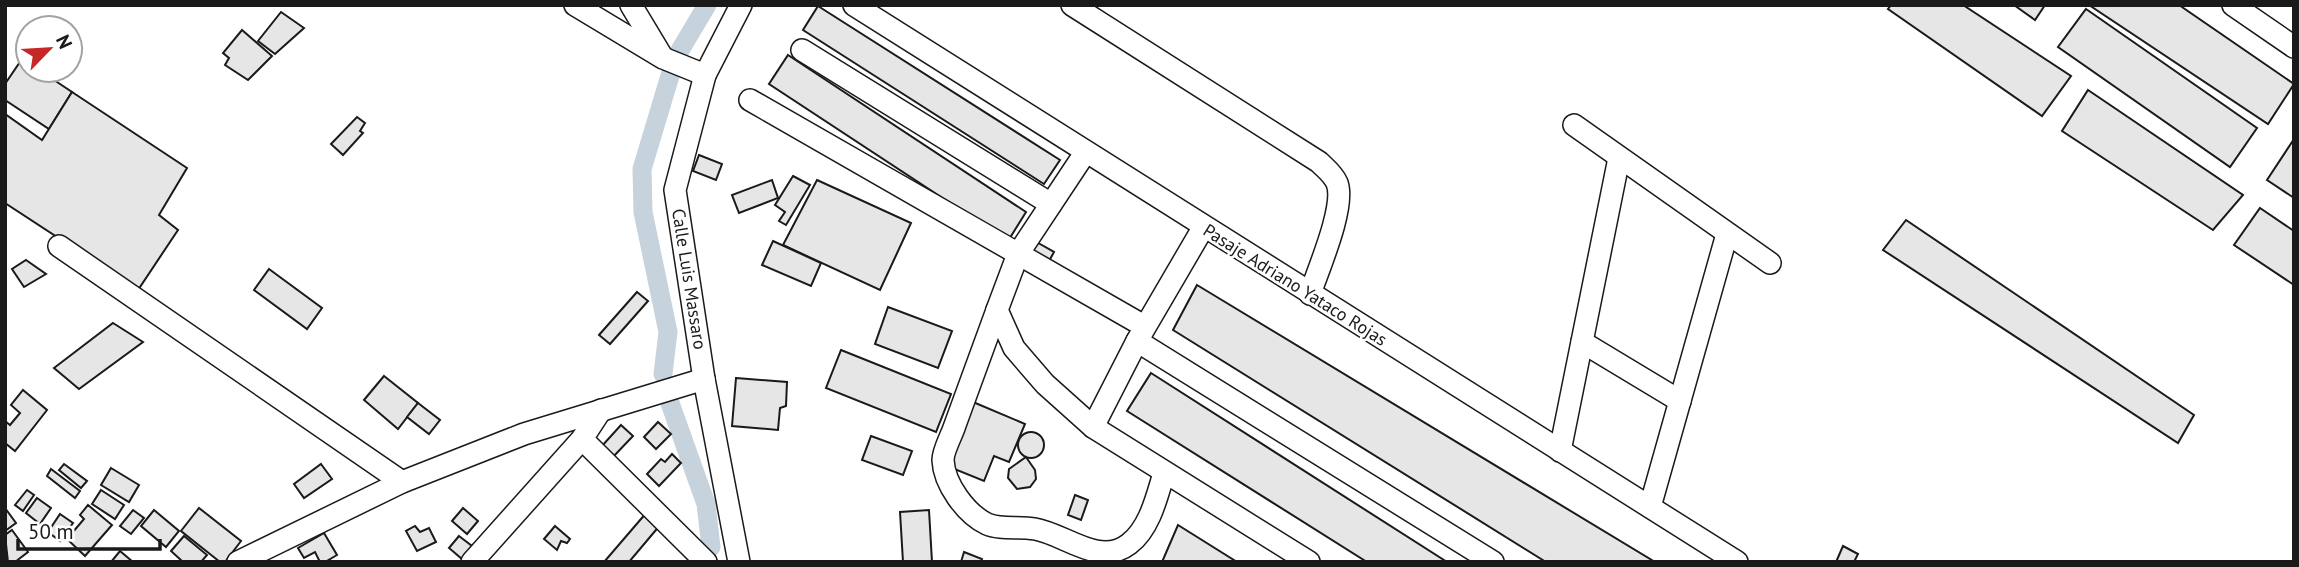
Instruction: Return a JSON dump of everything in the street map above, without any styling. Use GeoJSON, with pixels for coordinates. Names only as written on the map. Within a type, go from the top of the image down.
{"type":"FeatureCollection","features":[{"type":"Feature","properties":{"kind":"street"},"geometry":{"type":"LineString","coordinates":[[575,5],[663,58],[705,75]]}},
{"type":"Feature","properties":{"kind":"street"},"geometry":{"type":"LineString","coordinates":[[631,5],[663,58]]}},
{"type":"Feature","properties":{"kind":"street","name":"Calle Luis Massaro"},"geometry":{"type":"LineString","coordinates":[[738,562],[704,379],[675,190],[705,75],[741,5]]}},
{"type":"Feature","properties":{"kind":"street","name":"Pasaje Adriano Yataco Rojas"},"geometry":{"type":"LineString","coordinates":[[854,5],[1203,228],[1737,562]]}},
{"type":"Feature","properties":{"kind":"street"},"geometry":{"type":"LineString","coordinates":[[1072,5],[1319,162],[1331,173],[1338,185],[1339,202],[1310,294]]}},
{"type":"Feature","properties":{"kind":"street"},"geometry":{"type":"LineString","coordinates":[[2233,5],[2294,47]]}},
{"type":"Feature","properties":{"kind":"street"},"geometry":{"type":"LineString","coordinates":[[802,50],[1051,204]]}},
{"type":"Feature","properties":{"kind":"street"},"geometry":{"type":"LineString","coordinates":[[750,100],[1018,254],[1493,562]]}},
{"type":"Feature","properties":{"kind":"street"},"geometry":{"type":"LineString","coordinates":[[1574,125],[1770,263]]}},
{"type":"Feature","properties":{"kind":"street"},"geometry":{"type":"LineString","coordinates":[[1085,153],[1018,254],[943,460],[951,486],[966,508],[988,525],[1056,534],[1090,551],[1112,552],[1129,544],[1141,530],[1164,473]]}},
{"type":"Feature","properties":{"kind":"street"},"geometry":{"type":"LineString","coordinates":[[1560,451],[1619,158]]}},
{"type":"Feature","properties":{"kind":"street"},"geometry":{"type":"LineString","coordinates":[[1093,427],[1141,334],[1203,228]]}},
{"type":"Feature","properties":{"kind":"street"},"geometry":{"type":"LineString","coordinates":[[1650,507],[1727,234]]}},
{"type":"Feature","properties":{"kind":"street"},"geometry":{"type":"LineString","coordinates":[[59,246],[402,482]]}},
{"type":"Feature","properties":{"kind":"street"},"geometry":{"type":"LineString","coordinates":[[997,310],[1014,348],[1045,384],[1093,427],[1309,562]]}},
{"type":"Feature","properties":{"kind":"street"},"geometry":{"type":"LineString","coordinates":[[1582,342],[1680,401]]}},
{"type":"Feature","properties":{"kind":"street"},"geometry":{"type":"LineString","coordinates":[[238,562],[402,482],[524,434],[704,379]]}},
{"type":"Feature","properties":{"kind":"street"},"geometry":{"type":"LineString","coordinates":[[472,562],[583,439],[601,410]]}},
{"type":"Feature","properties":{"kind":"street"},"geometry":{"type":"LineString","coordinates":[[583,439],[706,562]]}},
{"type":"Feature","properties":{"kind":"building"},"geometry":{"type":"Polygon","coordinates":[[[1891,5],[1963,5],[2071,76],[2042,116],[1888,9],[1891,5]]]}},
{"type":"Feature","properties":{"kind":"building"},"geometry":{"type":"Polygon","coordinates":[[[2014,5],[2045,5],[2035,20],[2014,5]]]}},
{"type":"Feature","properties":{"kind":"building"},"geometry":{"type":"Polygon","coordinates":[[[2089,5],[2179,5],[2294,84],[2268,124],[2089,5]]]}},
{"type":"Feature","properties":{"kind":"building"},"geometry":{"type":"Polygon","coordinates":[[[818,6],[1060,160],[1044,184],[803,30],[818,6]]]}},
{"type":"Feature","properties":{"kind":"building"},"geometry":{"type":"Polygon","coordinates":[[[2086,9],[2257,128],[2230,167],[2058,47],[2086,9]]]}},
{"type":"Feature","properties":{"kind":"building"},"geometry":{"type":"Polygon","coordinates":[[[281,12],[304,28],[275,54],[258,41],[281,12]]]}},
{"type":"Feature","properties":{"kind":"building"},"geometry":{"type":"Polygon","coordinates":[[[242,30],[272,56],[248,80],[225,65],[229,58],[223,53],[242,30]]]}},
{"type":"Feature","properties":{"kind":"building"},"geometry":{"type":"Polygon","coordinates":[[[788,55],[1026,212],[1008,241],[769,84],[788,55]]]}},
{"type":"Feature","properties":{"kind":"building"},"geometry":{"type":"Polygon","coordinates":[[[14,71],[14,84],[60,84],[72,92],[49,129],[5,100],[5,84],[14,71]]]}},
{"type":"Feature","properties":{"kind":"building"},"geometry":{"type":"Polygon","coordinates":[[[2088,90],[2243,195],[2213,230],[2062,131],[2088,90]]]}},
{"type":"Feature","properties":{"kind":"building"},"geometry":{"type":"Polygon","coordinates":[[[72,92],[187,168],[159,215],[178,230],[138,290],[5,203],[5,114],[42,140],[72,92]]]}},
{"type":"Feature","properties":{"kind":"building"},"geometry":{"type":"Polygon","coordinates":[[[357,117],[365,123],[360,131],[363,133],[343,155],[331,144],[357,117]]]}},
{"type":"Feature","properties":{"kind":"building"},"geometry":{"type":"Polygon","coordinates":[[[2292,142],[2294,144],[2294,198],[2267,180],[2292,142]]]}},
{"type":"Feature","properties":{"kind":"building"},"geometry":{"type":"Polygon","coordinates":[[[699,155],[722,164],[716,180],[693,171],[699,155]]]}},
{"type":"Feature","properties":{"kind":"building"},"geometry":{"type":"Polygon","coordinates":[[[793,176],[810,185],[786,225],[779,221],[785,212],[775,205],[793,176]]]}},
{"type":"Feature","properties":{"kind":"building"},"geometry":{"type":"Polygon","coordinates":[[[772,180],[778,198],[739,213],[732,195],[772,180]]]}},
{"type":"Feature","properties":{"kind":"building"},"geometry":{"type":"Polygon","coordinates":[[[817,180],[911,223],[880,290],[783,245],[817,180]]]}},
{"type":"Feature","properties":{"kind":"building"},"geometry":{"type":"Polygon","coordinates":[[[2260,208],[2294,231],[2294,285],[2234,245],[2260,208]]]}},
{"type":"Feature","properties":{"kind":"building"},"geometry":{"type":"Polygon","coordinates":[[[1906,220],[2194,415],[2178,443],[1883,250],[1906,220]]]}},
{"type":"Feature","properties":{"kind":"building"},"geometry":{"type":"Polygon","coordinates":[[[1033,240],[1054,252],[1048,263],[1027,250],[1033,240]]]}},
{"type":"Feature","properties":{"kind":"building"},"geometry":{"type":"Polygon","coordinates":[[[773,241],[821,263],[811,286],[762,265],[773,241]]]}},
{"type":"Feature","properties":{"kind":"building"},"geometry":{"type":"Polygon","coordinates":[[[26,260],[46,274],[24,287],[12,269],[26,260]]]}},
{"type":"Feature","properties":{"kind":"building"},"geometry":{"type":"Polygon","coordinates":[[[269,269],[322,308],[307,329],[254,290],[269,269]]]}},
{"type":"Feature","properties":{"kind":"building"},"geometry":{"type":"Polygon","coordinates":[[[1197,285],[1655,562],[1546,562],[1173,330],[1197,285]]]}},
{"type":"Feature","properties":{"kind":"building"},"geometry":{"type":"Polygon","coordinates":[[[637,292],[648,301],[610,344],[599,335],[637,292]]]}},
{"type":"Feature","properties":{"kind":"building"},"geometry":{"type":"Polygon","coordinates":[[[888,307],[952,331],[938,368],[875,344],[888,307]]]}},
{"type":"Feature","properties":{"kind":"building"},"geometry":{"type":"Polygon","coordinates":[[[113,323],[143,342],[79,389],[54,368],[113,323]]]}},
{"type":"Feature","properties":{"kind":"building"},"geometry":{"type":"Polygon","coordinates":[[[841,350],[951,394],[936,432],[826,388],[841,350]]]}},
{"type":"Feature","properties":{"kind":"building"},"geometry":{"type":"Polygon","coordinates":[[[1151,373],[1447,562],[1367,562],[1127,411],[1151,373]]]}},
{"type":"Feature","properties":{"kind":"building"},"geometry":{"type":"Polygon","coordinates":[[[384,376],[418,403],[398,429],[364,400],[384,376]]]}},
{"type":"Feature","properties":{"kind":"building"},"geometry":{"type":"Polygon","coordinates":[[[736,378],[787,382],[786,406],[780,408],[778,430],[732,426],[736,378]]]}},
{"type":"Feature","properties":{"kind":"building"},"geometry":{"type":"Polygon","coordinates":[[[23,390],[47,410],[15,451],[5,443],[5,421],[10,425],[20,413],[11,405],[23,390]]]}},
{"type":"Feature","properties":{"kind":"building"},"geometry":{"type":"Polygon","coordinates":[[[973,402],[1025,424],[1009,462],[994,456],[984,481],[947,466],[973,402]]]}},
{"type":"Feature","properties":{"kind":"building"},"geometry":{"type":"Polygon","coordinates":[[[418,403],[440,420],[429,434],[407,417],[418,403]]]}},
{"type":"Feature","properties":{"kind":"building"},"geometry":{"type":"Polygon","coordinates":[[[658,422],[671,434],[656,449],[644,437],[658,422]]]}},
{"type":"Feature","properties":{"kind":"building"},"geometry":{"type":"Polygon","coordinates":[[[621,425],[633,436],[612,458],[601,447],[621,425]]]}},
{"type":"Feature","properties":{"kind":"building"},"geometry":{"type":"Polygon","coordinates":[[[1031,432],[1040,436],[1044,445],[1040,454],[1031,458],[1022,454],[1018,445],[1022,436],[1031,432]]]}},
{"type":"Feature","properties":{"kind":"building"},"geometry":{"type":"Polygon","coordinates":[[[871,436],[912,451],[903,475],[862,460],[871,436]]]}},
{"type":"Feature","properties":{"kind":"building"},"geometry":{"type":"Polygon","coordinates":[[[672,454],[681,463],[659,486],[647,474],[661,459],[665,462],[672,454]]]}},
{"type":"Feature","properties":{"kind":"building"},"geometry":{"type":"Polygon","coordinates":[[[1026,457],[1035,470],[1036,479],[1030,487],[1017,489],[1008,478],[1009,469],[1026,457]]]}},
{"type":"Feature","properties":{"kind":"building"},"geometry":{"type":"Polygon","coordinates":[[[64,464],[87,481],[81,488],[59,470],[64,464]]]}},
{"type":"Feature","properties":{"kind":"building"},"geometry":{"type":"Polygon","coordinates":[[[321,464],[332,479],[304,498],[294,484],[321,464]]]}},
{"type":"Feature","properties":{"kind":"building"},"geometry":{"type":"Polygon","coordinates":[[[111,468],[139,485],[129,502],[101,485],[111,468]]]}},
{"type":"Feature","properties":{"kind":"building"},"geometry":{"type":"Polygon","coordinates":[[[51,469],[80,491],[75,498],[47,476],[51,469]]]}},
{"type":"Feature","properties":{"kind":"building"},"geometry":{"type":"Polygon","coordinates":[[[27,490],[34,495],[23,511],[15,505],[27,490]]]}},
{"type":"Feature","properties":{"kind":"building"},"geometry":{"type":"Polygon","coordinates":[[[101,490],[124,505],[115,519],[92,504],[101,490]]]}},
{"type":"Feature","properties":{"kind":"building"},"geometry":{"type":"Polygon","coordinates":[[[1075,495],[1088,500],[1081,520],[1068,515],[1075,495]]]}},
{"type":"Feature","properties":{"kind":"building"},"geometry":{"type":"Polygon","coordinates":[[[37,498],[51,508],[40,524],[26,513],[37,498]]]}},
{"type":"Feature","properties":{"kind":"building"},"geometry":{"type":"Polygon","coordinates":[[[88,505],[112,525],[85,556],[67,539],[84,519],[80,515],[88,505]]]}},
{"type":"Feature","properties":{"kind":"building"},"geometry":{"type":"Polygon","coordinates":[[[5,508],[16,523],[5,531],[5,508]]]}},
{"type":"Feature","properties":{"kind":"building"},"geometry":{"type":"Polygon","coordinates":[[[199,508],[241,541],[225,562],[220,562],[181,531],[199,508]]]}},
{"type":"Feature","properties":{"kind":"building"},"geometry":{"type":"Polygon","coordinates":[[[463,508],[478,521],[467,534],[452,521],[463,508]]]}},
{"type":"Feature","properties":{"kind":"building"},"geometry":{"type":"Polygon","coordinates":[[[133,510],[144,518],[131,534],[120,526],[133,510]]]}},
{"type":"Feature","properties":{"kind":"building"},"geometry":{"type":"Polygon","coordinates":[[[154,510],[179,531],[166,547],[141,526],[154,510]]]}},
{"type":"Feature","properties":{"kind":"building"},"geometry":{"type":"Polygon","coordinates":[[[929,510],[932,562],[903,562],[900,512],[929,510]]]}},
{"type":"Feature","properties":{"kind":"building"},"geometry":{"type":"Polygon","coordinates":[[[647,512],[661,524],[629,562],[604,562],[647,512]]]}},
{"type":"Feature","properties":{"kind":"building"},"geometry":{"type":"Polygon","coordinates":[[[60,514],[73,523],[60,541],[48,532],[60,514]]]}},
{"type":"Feature","properties":{"kind":"building"},"geometry":{"type":"Polygon","coordinates":[[[1178,525],[1237,562],[1162,562],[1178,525]]]}},
{"type":"Feature","properties":{"kind":"building"},"geometry":{"type":"Polygon","coordinates":[[[415,526],[420,532],[429,528],[436,542],[417,551],[406,531],[415,526]]]}},
{"type":"Feature","properties":{"kind":"building"},"geometry":{"type":"Polygon","coordinates":[[[555,526],[570,539],[567,543],[561,541],[557,550],[544,539],[555,526]]]}},
{"type":"Feature","properties":{"kind":"building"},"geometry":{"type":"Polygon","coordinates":[[[12,530],[28,552],[15,562],[8,562],[5,535],[12,530]]]}},
{"type":"Feature","properties":{"kind":"building"},"geometry":{"type":"Polygon","coordinates":[[[324,533],[337,555],[325,562],[320,562],[315,552],[304,558],[298,548],[324,533]]]}},
{"type":"Feature","properties":{"kind":"building"},"geometry":{"type":"Polygon","coordinates":[[[184,536],[207,555],[201,562],[183,562],[171,551],[184,536]]]}},
{"type":"Feature","properties":{"kind":"building"},"geometry":{"type":"Polygon","coordinates":[[[459,536],[472,546],[462,559],[449,548],[459,536]]]}},
{"type":"Feature","properties":{"kind":"building"},"geometry":{"type":"Polygon","coordinates":[[[1843,546],[1858,554],[1854,562],[1836,562],[1843,546]]]}},
{"type":"Feature","properties":{"kind":"building"},"geometry":{"type":"Polygon","coordinates":[[[120,551],[133,562],[111,562],[120,551]]]}},
{"type":"Feature","properties":{"kind":"building"},"geometry":{"type":"Polygon","coordinates":[[[964,552],[982,559],[981,562],[961,562],[964,552]]]}},
{"type":"Feature","properties":{"kind":"waterway"},"geometry":{"type":"LineString","coordinates":[[679,52],[707,5]]}},
{"type":"Feature","properties":{"kind":"waterway"},"geometry":{"type":"LineString","coordinates":[[663,374],[668,332],[643,212],[642,169],[672,69]]}},
{"type":"Feature","properties":{"kind":"waterway"},"geometry":{"type":"LineString","coordinates":[[670,403],[706,504],[711,547]]}}]}
